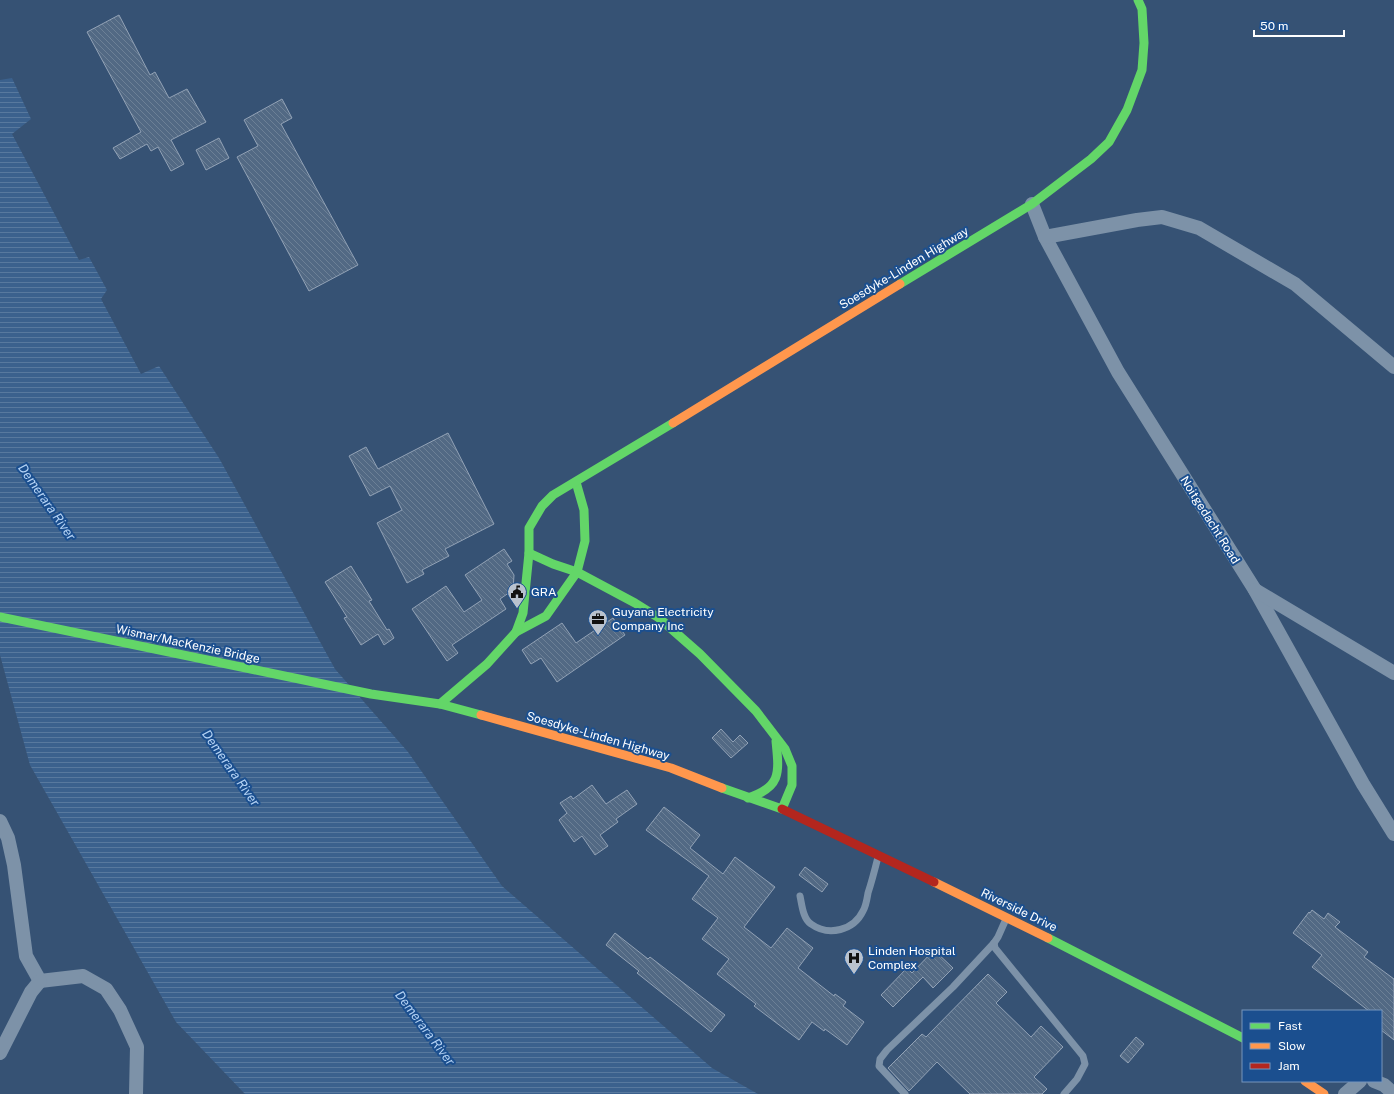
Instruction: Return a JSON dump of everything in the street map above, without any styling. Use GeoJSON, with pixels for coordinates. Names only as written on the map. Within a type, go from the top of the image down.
{"type":"FeatureCollection","features":[{"type":"Feature","properties":{"kind":"main road","name":"Soesdyke-Linden Highway"},"geometry":{"type":"LineString","coordinates":[[516,632],[523,613],[529,553],[529,528],[542,506],[553,495],[1032,204],[1091,159],[1109,142],[1127,110],[1142,70],[1144,43],[1142,9],[1138,0]]}},
{"type":"Feature","properties":{"kind":"main road","name":"Soesdyke-Linden Highway"},"geometry":{"type":"LineString","coordinates":[[440,704],[487,664],[516,632],[546,616],[577,572],[585,541],[584,510],[576,482]]}},
{"type":"Feature","properties":{"kind":"main road"},"geometry":{"type":"LineString","coordinates":[[529,553],[553,564],[577,572],[635,603],[659,618],[700,654],[750,706],[785,749],[792,766],[792,785],[782,809]]}},
{"type":"Feature","properties":{"kind":"main road","name":"Wismar/MacKenzie Bridge"},"geometry":{"type":"LineString","coordinates":[[0,617],[371,694]]}},
{"type":"Feature","properties":{"kind":"main road","name":"Soesdyke-Linden Highway"},"geometry":{"type":"LineString","coordinates":[[371,694],[440,704],[671,768],[748,798],[782,809]]}},
{"type":"Feature","properties":{"kind":"main road"},"geometry":{"type":"LineString","coordinates":[[748,798],[768,790],[774,781],[778,759],[776,738]]}},
{"type":"Feature","properties":{"kind":"main road","name":"Riverside Drive"},"geometry":{"type":"LineString","coordinates":[[782,809],[1007,917],[1242,1037]]}},
{"type":"Feature","properties":{"kind":"main road"},"geometry":{"type":"LineString","coordinates":[[1306,1082],[1324,1094]]}},
{"type":"Feature","properties":{"kind":"street","name":"Noitgedacht Road"},"geometry":{"type":"LineString","coordinates":[[1032,204],[1045,238],[1118,372],[1255,590],[1363,784],[1394,834]]}},
{"type":"Feature","properties":{"kind":"street"},"geometry":{"type":"LineString","coordinates":[[1045,238],[1137,220],[1162,217],[1200,228],[1295,284],[1394,367]]}},
{"type":"Feature","properties":{"kind":"street"},"geometry":{"type":"LineString","coordinates":[[1255,590],[1394,673]]}},
{"type":"Feature","properties":{"kind":"street"},"geometry":{"type":"LineString","coordinates":[[0,821],[8,838],[14,865],[26,956],[40,981]]}},
{"type":"Feature","properties":{"kind":"street"},"geometry":{"type":"LineString","coordinates":[[0,1053],[31,992],[40,981],[83,976],[106,989],[120,1010],[137,1047],[136,1094]]}},
{"type":"Feature","properties":{"kind":"street"},"geometry":{"type":"LineString","coordinates":[[1345,1094],[1359,1082]]}},
{"type":"Feature","properties":{"kind":"street"},"geometry":{"type":"LineString","coordinates":[[1376,1082],[1384,1085],[1394,1094]]}},
{"type":"Feature","properties":{"kind":"lane"},"geometry":{"type":"LineString","coordinates":[[800,896],[804,914],[810,924],[824,930],[838,931],[856,923],[864,910],[878,855]]}},
{"type":"Feature","properties":{"kind":"lane"},"geometry":{"type":"LineString","coordinates":[[905,1094],[879,1066],[880,1059],[887,1050],[953,986],[994,943],[1007,917]]}},
{"type":"Feature","properties":{"kind":"lane"},"geometry":{"type":"LineString","coordinates":[[994,943],[995,948],[1083,1056],[1085,1064],[1077,1079],[1064,1094]]}},
{"type":"Feature","properties":{"kind":"water","name":"Demerara River"},"geometry":{"type":"Polygon","coordinates":[[[12,78],[31,119],[12,134],[79,260],[89,257],[107,290],[101,299],[141,374],[159,366],[219,458],[335,669],[408,752],[502,886],[712,1068],[758,1094],[245,1094],[176,1022],[30,765],[0,655],[0,80],[12,78]]]}},
{"type":"Feature","properties":{"kind":"building"},"geometry":{"type":"Polygon","coordinates":[[[119,15],[150,75],[155,72],[169,98],[187,89],[206,122],[171,140],[184,164],[171,171],[158,147],[151,151],[147,144],[120,159],[113,148],[141,132],[87,32],[119,15]]]}},
{"type":"Feature","properties":{"kind":"building"},"geometry":{"type":"Polygon","coordinates":[[[282,99],[292,118],[281,124],[358,265],[309,291],[237,157],[258,146],[244,120],[282,99]]]}},
{"type":"Feature","properties":{"kind":"building"},"geometry":{"type":"Polygon","coordinates":[[[219,138],[229,158],[206,170],[196,150],[219,138]]]}},
{"type":"Feature","properties":{"kind":"building"},"geometry":{"type":"Polygon","coordinates":[[[448,433],[494,524],[445,549],[449,556],[422,570],[424,574],[407,583],[377,523],[402,510],[390,486],[370,496],[349,456],[366,447],[378,469],[448,433]]]}},
{"type":"Feature","properties":{"kind":"building"},"geometry":{"type":"Polygon","coordinates":[[[504,549],[512,561],[507,564],[514,575],[513,590],[500,599],[506,609],[452,645],[458,653],[447,661],[412,609],[446,586],[464,612],[482,600],[465,575],[504,549]]]}},
{"type":"Feature","properties":{"kind":"building"},"geometry":{"type":"Polygon","coordinates":[[[351,566],[372,600],[369,601],[387,630],[389,629],[394,638],[384,645],[378,634],[361,645],[344,618],[347,617],[325,582],[351,566]]]}},
{"type":"Feature","properties":{"kind":"building"},"geometry":{"type":"Polygon","coordinates":[[[613,618],[625,635],[557,682],[541,658],[531,664],[522,650],[562,623],[576,643],[613,618]]]}},
{"type":"Feature","properties":{"kind":"building"},"geometry":{"type":"Polygon","coordinates":[[[721,729],[733,742],[740,735],[748,743],[731,758],[712,738],[721,729]]]}},
{"type":"Feature","properties":{"kind":"building"},"geometry":{"type":"Polygon","coordinates":[[[592,785],[606,804],[627,790],[637,804],[616,819],[618,822],[600,835],[608,846],[595,855],[582,836],[574,842],[559,820],[567,813],[560,803],[571,796],[573,799],[592,785]]]}},
{"type":"Feature","properties":{"kind":"building"},"geometry":{"type":"Polygon","coordinates":[[[664,807],[700,835],[690,848],[723,874],[735,857],[775,887],[744,927],[771,948],[787,928],[813,948],[798,968],[834,996],[835,994],[846,1002],[843,1006],[864,1022],[847,1045],[825,1029],[824,1031],[812,1022],[799,1040],[754,1006],[756,1004],[717,974],[729,959],[702,939],[718,918],[692,899],[709,876],[646,830],[664,807]]]}},
{"type":"Feature","properties":{"kind":"building"},"geometry":{"type":"Polygon","coordinates":[[[805,867],[828,884],[822,892],[799,875],[805,867]]]}},
{"type":"Feature","properties":{"kind":"building"},"geometry":{"type":"Polygon","coordinates":[[[1312,910],[1324,919],[1328,913],[1340,922],[1335,927],[1368,952],[1364,957],[1394,979],[1394,1040],[1382,1031],[1382,1010],[1368,1010],[1312,967],[1322,955],[1293,933],[1309,912],[1310,913],[1312,910]]]}},
{"type":"Feature","properties":{"kind":"building"},"geometry":{"type":"Polygon","coordinates":[[[615,933],[648,959],[650,957],[725,1015],[711,1032],[637,973],[639,971],[606,945],[615,933]]]}},
{"type":"Feature","properties":{"kind":"building"},"geometry":{"type":"Polygon","coordinates":[[[934,950],[953,968],[933,988],[923,977],[893,1007],[881,995],[907,968],[912,973],[934,950]]]}},
{"type":"Feature","properties":{"kind":"building"},"geometry":{"type":"Polygon","coordinates":[[[988,974],[1007,992],[996,1003],[1031,1037],[1041,1026],[1063,1047],[1034,1077],[1047,1089],[1042,1094],[970,1094],[937,1062],[909,1091],[888,1068],[922,1034],[926,1037],[988,974]]]}},
{"type":"Feature","properties":{"kind":"building"},"geometry":{"type":"Polygon","coordinates":[[[1136,1037],[1144,1044],[1128,1063],[1120,1056],[1136,1037]]]}},
{"type":"Feature","properties":{"kind":"traffic: fast"},"geometry":{"type":"LineString","coordinates":[[900,284],[1032,204],[1091,159],[1109,142],[1127,110],[1142,70],[1144,43],[1142,9],[1138,0]]}},
{"type":"Feature","properties":{"kind":"traffic: fast"},"geometry":{"type":"LineString","coordinates":[[440,704],[487,664],[516,632],[523,613],[529,553],[529,528],[542,506],[553,495],[673,423]]}},
{"type":"Feature","properties":{"kind":"traffic: fast"},"geometry":{"type":"LineString","coordinates":[[516,632],[546,616],[577,572],[585,541],[584,510],[576,482]]}},
{"type":"Feature","properties":{"kind":"traffic: fast"},"geometry":{"type":"LineString","coordinates":[[529,553],[553,564],[577,572],[635,603],[659,618],[700,654],[756,711],[785,749],[792,766],[792,785],[782,809],[722,788]]}},
{"type":"Feature","properties":{"kind":"traffic: fast"},"geometry":{"type":"LineString","coordinates":[[0,617],[371,694],[440,704],[481,715]]}},
{"type":"Feature","properties":{"kind":"traffic: fast"},"geometry":{"type":"LineString","coordinates":[[748,798],[767,789],[776,777],[778,761],[776,741]]}},
{"type":"Feature","properties":{"kind":"traffic: fast"},"geometry":{"type":"LineString","coordinates":[[1048,938],[1242,1037]]}},
{"type":"Feature","properties":{"kind":"traffic: slow"},"geometry":{"type":"LineString","coordinates":[[673,423],[900,284]]}},
{"type":"Feature","properties":{"kind":"traffic: slow"},"geometry":{"type":"LineString","coordinates":[[481,715],[671,768],[722,788]]}},
{"type":"Feature","properties":{"kind":"traffic: slow"},"geometry":{"type":"LineString","coordinates":[[934,882],[1048,938]]}},
{"type":"Feature","properties":{"kind":"traffic: slow"},"geometry":{"type":"LineString","coordinates":[[1306,1082],[1324,1094]]}},
{"type":"Feature","properties":{"kind":"traffic: jam"},"geometry":{"type":"LineString","coordinates":[[782,809],[934,882]]}},
{"type":"Feature","properties":{"kind":"place","name":"GRA"},"geometry":{"type":"Point","coordinates":[517,609]}},
{"type":"Feature","properties":{"kind":"place","name":"Guyana Electricity Company Inc"},"geometry":{"type":"Point","coordinates":[598,636]}},
{"type":"Feature","properties":{"kind":"place","name":"Linden Hospital Complex"},"geometry":{"type":"Point","coordinates":[854,975]}}]}
